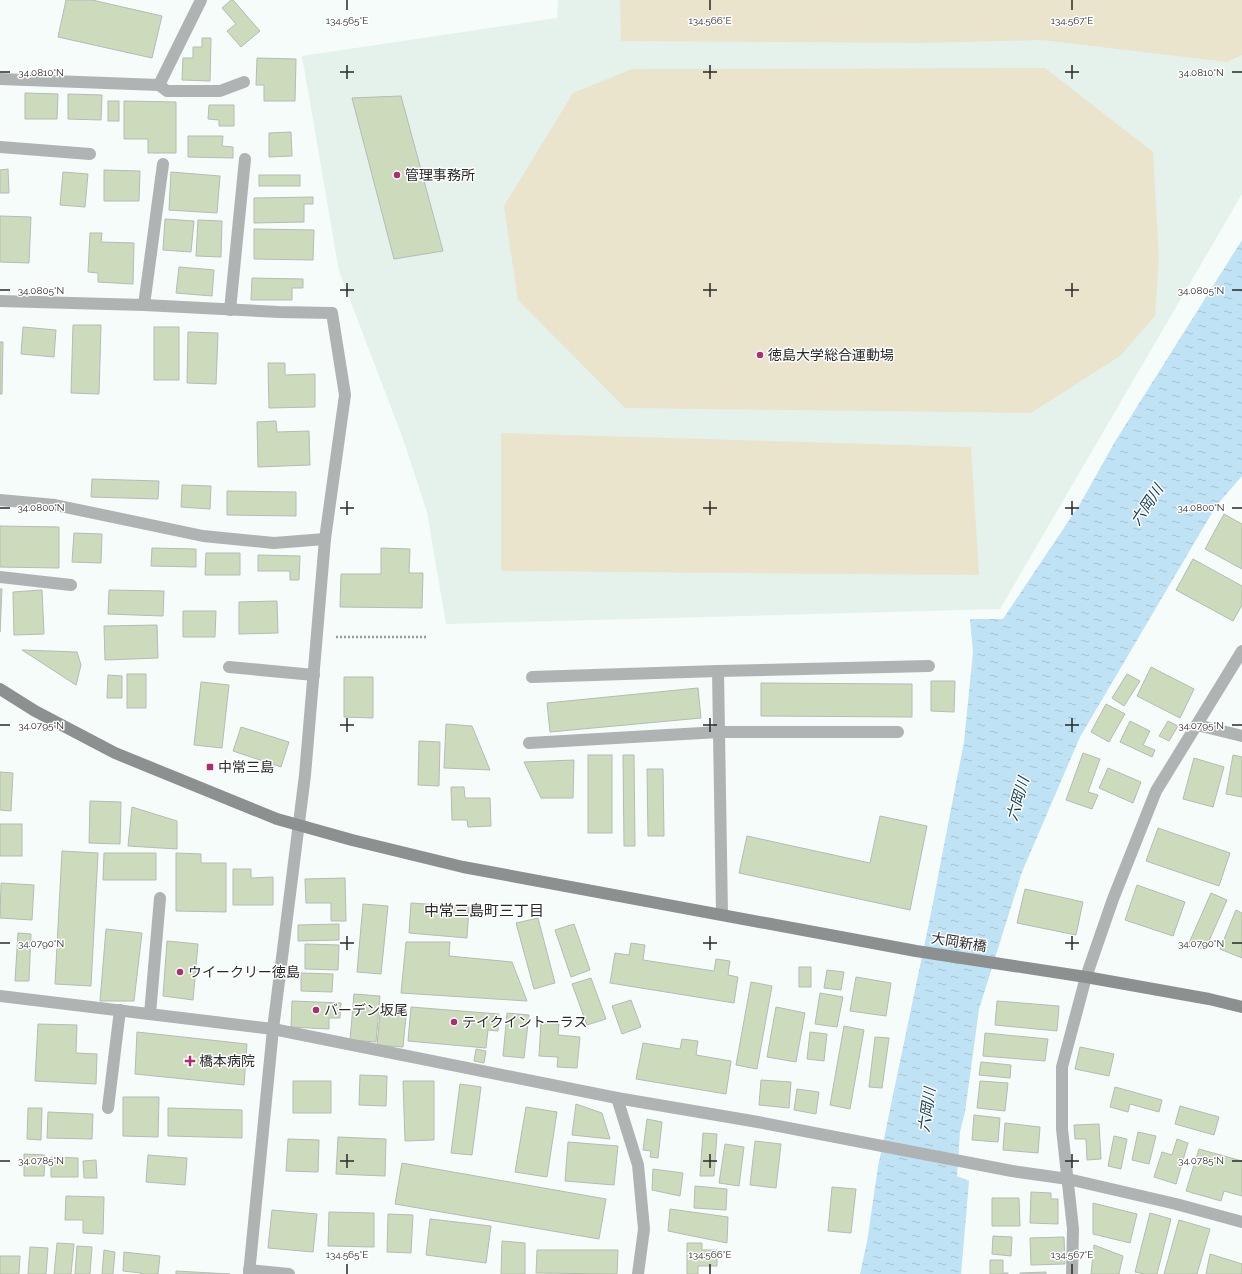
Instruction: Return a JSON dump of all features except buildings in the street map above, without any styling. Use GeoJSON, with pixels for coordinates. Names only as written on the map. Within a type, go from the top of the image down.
{"type":"FeatureCollection","features":[{"type":"Feature","properties":{"kind":"street"},"geometry":{"type":"LineString","coordinates":[[159,85],[201,0]]}},
{"type":"Feature","properties":{"kind":"street"},"geometry":{"type":"LineString","coordinates":[[0,79],[159,85],[167,91],[220,91],[244,82]]}},
{"type":"Feature","properties":{"kind":"street"},"geometry":{"type":"LineString","coordinates":[[0,147],[90,154]]}},
{"type":"Feature","properties":{"kind":"street"},"geometry":{"type":"LineString","coordinates":[[230,310],[245,159]]}},
{"type":"Feature","properties":{"kind":"street"},"geometry":{"type":"LineString","coordinates":[[144,305],[163,164]]}},
{"type":"Feature","properties":{"kind":"street"},"geometry":{"type":"LineString","coordinates":[[0,301],[144,305],[230,310],[332,313],[345,394],[325,539],[318,637],[305,775],[273,1029],[249,1272],[289,1274]]}},
{"type":"Feature","properties":{"kind":"street"},"geometry":{"type":"LineString","coordinates":[[0,500],[55,505],[203,536],[274,542],[325,539]]}},
{"type":"Feature","properties":{"kind":"street"},"geometry":{"type":"LineString","coordinates":[[0,577],[71,585]]}},
{"type":"Feature","properties":{"kind":"street"},"geometry":{"type":"LineString","coordinates":[[1072,1274],[1073,1230],[1062,1129],[1062,1067],[1086,977],[1113,899],[1156,791],[1242,651]]}},
{"type":"Feature","properties":{"kind":"street"},"geometry":{"type":"LineString","coordinates":[[532,677],[718,670],[929,666]]}},
{"type":"Feature","properties":{"kind":"street"},"geometry":{"type":"LineString","coordinates":[[229,668],[314,675]]}},
{"type":"Feature","properties":{"kind":"street"},"geometry":{"type":"LineString","coordinates":[[718,670],[722,914]]}},
{"type":"Feature","properties":{"kind":"street","name":"大岡新橋"},"geometry":{"type":"LineString","coordinates":[[0,688],[36,711],[115,753],[277,818],[352,840],[463,867],[916,951],[1086,977],[1209,999],[1242,1007]]}},
{"type":"Feature","properties":{"kind":"street"},"geometry":{"type":"LineString","coordinates":[[1197,725],[1242,736]]}},
{"type":"Feature","properties":{"kind":"street"},"geometry":{"type":"LineString","coordinates":[[529,743],[719,732],[898,732]]}},
{"type":"Feature","properties":{"kind":"street"},"geometry":{"type":"LineString","coordinates":[[150,1014],[160,898]]}},
{"type":"Feature","properties":{"kind":"street"},"geometry":{"type":"LineString","coordinates":[[0,996],[273,1029],[617,1098],[875,1144],[1012,1171],[1068,1179],[1176,1204],[1242,1222]]}},
{"type":"Feature","properties":{"kind":"street"},"geometry":{"type":"LineString","coordinates":[[108,1108],[120,1010]]}},
{"type":"Feature","properties":{"kind":"street"},"geometry":{"type":"LineString","coordinates":[[617,1098],[638,1165],[644,1229],[638,1274]]}},
{"type":"Feature","properties":{"kind":"path"},"geometry":{"type":"LineString","coordinates":[[318,637],[427,637]]}},
{"type":"Feature","properties":{"kind":"shaded area","name":"徳島大学総合運動場"},"geometry":{"type":"Polygon","coordinates":[[[558,0],[1242,0],[1242,194],[1000,609],[446,624],[427,512],[403,439],[339,271],[302,56],[557,18],[558,0]]]}},
{"type":"Feature","properties":{"kind":"shaded area"},"geometry":{"type":"Polygon","coordinates":[[[620,0],[1242,0],[1242,55],[1227,62],[1042,40],[926,43],[621,41],[620,0]]]}},
{"type":"Feature","properties":{"kind":"shaded area"},"geometry":{"type":"Polygon","coordinates":[[[1045,68],[1153,152],[1159,258],[1155,316],[1120,356],[1031,413],[625,408],[518,300],[504,206],[573,93],[632,69],[1045,68]]]}},
{"type":"Feature","properties":{"kind":"shaded area"},"geometry":{"type":"Polygon","coordinates":[[[501,433],[971,447],[979,575],[501,571],[501,433]]]}},
{"type":"Feature","properties":{"kind":"water","name":"六岡川"},"geometry":{"type":"Polygon","coordinates":[[[1242,240],[1242,476],[1216,506],[1080,737],[1022,872],[979,1009],[965,1112],[960,1132],[957,1176],[969,1181],[961,1274],[860,1274],[867,1242],[878,1167],[929,923],[964,742],[973,652],[970,619],[1003,619],[1080,504],[1116,440],[1242,240]]]}},
{"type":"Feature","properties":{"kind":"place","name":"管理事務所"},"geometry":{"type":"Point","coordinates":[397,175]}},
{"type":"Feature","properties":{"kind":"place","name":"徳島大学総合運動場"},"geometry":{"type":"Point","coordinates":[760,355]}},
{"type":"Feature","properties":{"kind":"place","name":"中常三島"},"geometry":{"type":"Point","coordinates":[210,767]}},
{"type":"Feature","properties":{"kind":"place","name":"ウイークリー徳島"},"geometry":{"type":"Point","coordinates":[180,972]}},
{"type":"Feature","properties":{"kind":"place","name":"バーデン坂尾"},"geometry":{"type":"Point","coordinates":[316,1010]}},
{"type":"Feature","properties":{"kind":"place","name":"テイクイントーラス"},"geometry":{"type":"Point","coordinates":[454,1022]}},
{"type":"Feature","properties":{"kind":"place","name":"橋本病院"},"geometry":{"type":"Point","coordinates":[190,1061]}},
{"type":"Feature","properties":{"kind":"district","name":"中常三島町三丁目"},"geometry":{"type":"Point","coordinates":[484,911]}}]}
